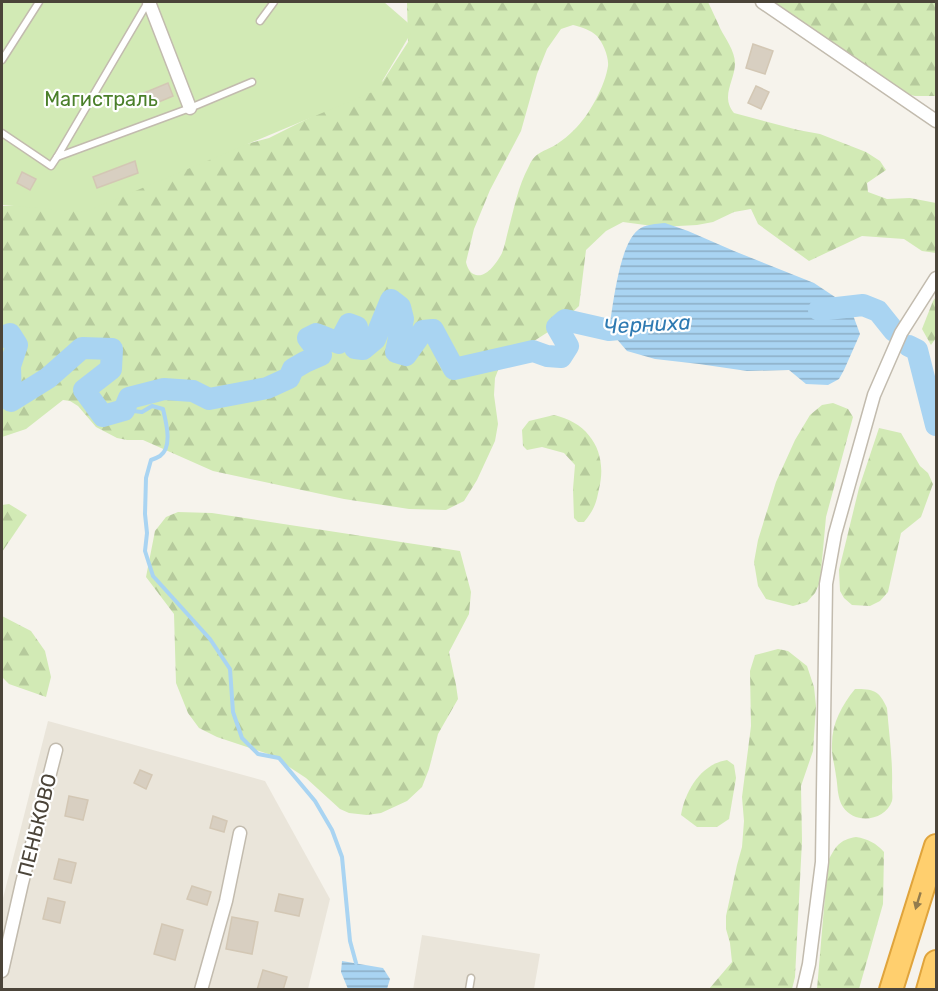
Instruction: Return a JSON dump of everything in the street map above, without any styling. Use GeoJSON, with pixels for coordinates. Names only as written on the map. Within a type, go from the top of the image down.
{"type":"FeatureCollection","features":[{"type":"Feature","properties":{"kind":"highway"},"geometry":{"type":"LineString","coordinates":[[891,990],[936,846]]}},
{"type":"Feature","properties":{"kind":"highway"},"geometry":{"type":"LineString","coordinates":[[928,990],[936,962]]}},
{"type":"Feature","properties":{"kind":"street"},"geometry":{"type":"LineString","coordinates":[[149,2],[190,108]]}},
{"type":"Feature","properties":{"kind":"street"},"geometry":{"type":"LineString","coordinates":[[762,2],[936,121]]}},
{"type":"Feature","properties":{"kind":"street"},"geometry":{"type":"LineString","coordinates":[[803,990],[809,964],[822,862],[826,584],[835,534],[874,395],[901,333],[936,278]]}},
{"type":"Feature","properties":{"kind":"street","name":"ПЕНЬКОВО"},"geometry":{"type":"LineString","coordinates":[[2,971],[56,750]]}},
{"type":"Feature","properties":{"kind":"street"},"geometry":{"type":"LineString","coordinates":[[201,990],[226,901],[240,832]]}},
{"type":"Feature","properties":{"kind":"lane"},"geometry":{"type":"LineString","coordinates":[[2,60],[39,2]]}},
{"type":"Feature","properties":{"kind":"lane"},"geometry":{"type":"LineString","coordinates":[[2,134],[51,166],[149,2]]}},
{"type":"Feature","properties":{"kind":"lane"},"geometry":{"type":"LineString","coordinates":[[260,21],[274,2]]}},
{"type":"Feature","properties":{"kind":"lane"},"geometry":{"type":"LineString","coordinates":[[57,157],[190,108],[252,82]]}},
{"type":"Feature","properties":{"kind":"lane"},"geometry":{"type":"LineString","coordinates":[[469,990],[471,978]]}},
{"type":"Feature","properties":{"kind":"shaded area"},"geometry":{"type":"Polygon","coordinates":[[[48,721],[265,781],[330,899],[308,989],[2,990],[2,902],[48,721]]]}},
{"type":"Feature","properties":{"kind":"shaded area"},"geometry":{"type":"Polygon","coordinates":[[[422,935],[540,954],[534,989],[413,990],[422,935]]]}},
{"type":"Feature","properties":{"kind":"green space","name":"Магистраль"},"geometry":{"type":"Polygon","coordinates":[[[2,2],[384,2],[414,28],[377,90],[85,212],[2,205],[2,2]]]}},
{"type":"Feature","properties":{"kind":"green space"},"geometry":{"type":"Polygon","coordinates":[[[405,2],[708,2],[735,58],[728,94],[728,101],[734,113],[820,134],[866,152],[880,161],[886,170],[867,183],[868,192],[887,199],[910,198],[936,203],[936,253],[922,251],[904,239],[862,236],[809,261],[758,224],[751,209],[734,212],[713,222],[697,225],[660,227],[623,222],[606,231],[586,250],[579,306],[559,325],[534,341],[511,350],[502,360],[495,378],[494,395],[498,424],[495,441],[477,480],[464,501],[446,510],[409,509],[344,499],[213,471],[143,440],[117,438],[96,427],[78,406],[70,401],[63,400],[26,429],[2,437],[2,206],[53,206],[178,162],[269,138],[383,81],[408,42],[407,3],[405,2]],[[573,25],[561,29],[547,49],[537,74],[521,131],[490,190],[474,229],[466,262],[469,270],[474,274],[480,275],[488,271],[502,253],[519,190],[532,161],[564,139],[580,124],[591,109],[604,82],[608,62],[603,46],[595,34],[573,25]]]}},
{"type":"Feature","properties":{"kind":"green space"},"geometry":{"type":"Polygon","coordinates":[[[769,2],[936,2],[936,96],[915,96],[889,90],[769,2]]]}},
{"type":"Feature","properties":{"kind":"green space"},"geometry":{"type":"Polygon","coordinates":[[[936,297],[936,338],[931,345],[922,329],[936,297]]]}},
{"type":"Feature","properties":{"kind":"green space"},"geometry":{"type":"Polygon","coordinates":[[[833,403],[848,409],[853,417],[826,517],[820,582],[815,593],[807,602],[793,606],[766,599],[758,586],[754,562],[758,540],[776,482],[795,440],[810,415],[822,405],[833,403]]]}},
{"type":"Feature","properties":{"kind":"green space"},"geometry":{"type":"Polygon","coordinates":[[[554,415],[567,419],[586,432],[598,452],[601,476],[597,499],[584,522],[578,522],[574,518],[575,465],[564,453],[542,447],[527,450],[523,446],[522,430],[529,421],[554,415]]]}},
{"type":"Feature","properties":{"kind":"green space"},"geometry":{"type":"Polygon","coordinates":[[[879,428],[901,433],[933,484],[921,517],[901,533],[888,592],[880,601],[870,606],[852,605],[840,591],[839,570],[859,488],[879,428]]]}},
{"type":"Feature","properties":{"kind":"green space"},"geometry":{"type":"Polygon","coordinates":[[[9,504],[27,515],[2,552],[2,505],[9,504]]]}},
{"type":"Feature","properties":{"kind":"green space"},"geometry":{"type":"Polygon","coordinates":[[[178,512],[212,513],[460,551],[471,592],[469,614],[449,652],[458,699],[438,734],[422,787],[407,801],[381,813],[367,815],[349,813],[340,809],[306,778],[271,755],[217,737],[199,728],[188,713],[176,683],[174,614],[146,577],[155,531],[166,517],[178,512]]]}},
{"type":"Feature","properties":{"kind":"green space"},"geometry":{"type":"Polygon","coordinates":[[[2,616],[31,631],[45,651],[51,677],[46,697],[9,684],[2,677],[2,616]]]}},
{"type":"Feature","properties":{"kind":"green space"},"geometry":{"type":"Polygon","coordinates":[[[778,649],[788,651],[807,666],[814,687],[816,706],[813,751],[801,786],[802,841],[795,977],[792,989],[709,989],[732,962],[726,916],[742,847],[744,821],[742,797],[751,726],[750,671],[755,655],[778,649]]]}},
{"type":"Feature","properties":{"kind":"green space"},"geometry":{"type":"Polygon","coordinates":[[[855,689],[875,692],[887,708],[892,799],[883,813],[869,818],[855,816],[843,807],[832,752],[832,736],[836,722],[846,701],[855,689]]]}},
{"type":"Feature","properties":{"kind":"green space"},"geometry":{"type":"Polygon","coordinates":[[[727,760],[734,765],[736,778],[729,819],[717,827],[697,827],[681,815],[690,788],[709,767],[727,760]]]}},
{"type":"Feature","properties":{"kind":"green space"},"geometry":{"type":"Polygon","coordinates":[[[856,837],[872,842],[884,852],[883,904],[859,989],[817,989],[828,861],[839,844],[856,837]]]}},
{"type":"Feature","properties":{"kind":"water"},"geometry":{"type":"Polygon","coordinates":[[[665,223],[814,283],[850,307],[860,334],[839,379],[828,385],[806,384],[789,370],[747,371],[655,359],[627,351],[609,330],[622,262],[631,238],[638,230],[647,225],[665,223]]]}},
{"type":"Feature","properties":{"kind":"water"},"geometry":{"type":"Polygon","coordinates":[[[342,961],[383,968],[390,979],[387,989],[348,989],[341,972],[342,961]]]}},
{"type":"Feature","properties":{"kind":"building"},"geometry":{"type":"Polygon","coordinates":[[[753,44],[773,51],[765,74],[746,68],[753,44]]]}},
{"type":"Feature","properties":{"kind":"building"},"geometry":{"type":"Polygon","coordinates":[[[168,83],[173,96],[149,106],[144,93],[168,83]]]}},
{"type":"Feature","properties":{"kind":"building"},"geometry":{"type":"Polygon","coordinates":[[[756,86],[769,92],[761,109],[748,103],[756,86]]]}},
{"type":"Feature","properties":{"kind":"building"},"geometry":{"type":"Polygon","coordinates":[[[135,161],[138,173],[97,188],[93,177],[135,161]]]}},
{"type":"Feature","properties":{"kind":"building"},"geometry":{"type":"Polygon","coordinates":[[[22,172],[36,179],[30,190],[17,183],[22,172]]]}},
{"type":"Feature","properties":{"kind":"building"},"geometry":{"type":"Polygon","coordinates":[[[140,770],[152,775],[146,789],[134,783],[140,770]]]}},
{"type":"Feature","properties":{"kind":"building"},"geometry":{"type":"Polygon","coordinates":[[[69,796],[88,800],[83,820],[65,816],[69,796]]]}},
{"type":"Feature","properties":{"kind":"building"},"geometry":{"type":"Polygon","coordinates":[[[213,816],[227,821],[224,832],[210,828],[213,816]]]}},
{"type":"Feature","properties":{"kind":"building"},"geometry":{"type":"Polygon","coordinates":[[[59,859],[76,863],[71,883],[54,879],[59,859]]]}},
{"type":"Feature","properties":{"kind":"building"},"geometry":{"type":"Polygon","coordinates":[[[192,886],[211,892],[207,905],[187,899],[192,886]]]}},
{"type":"Feature","properties":{"kind":"building"},"geometry":{"type":"Polygon","coordinates":[[[279,894],[303,899],[299,916],[275,911],[279,894]]]}},
{"type":"Feature","properties":{"kind":"building"},"geometry":{"type":"Polygon","coordinates":[[[48,898],[65,902],[60,923],[43,919],[48,898]]]}},
{"type":"Feature","properties":{"kind":"building"},"geometry":{"type":"Polygon","coordinates":[[[232,917],[258,922],[252,954],[226,949],[232,917]]]}},
{"type":"Feature","properties":{"kind":"building"},"geometry":{"type":"Polygon","coordinates":[[[162,924],[183,930],[175,960],[154,954],[162,924]]]}},
{"type":"Feature","properties":{"kind":"building"},"geometry":{"type":"Polygon","coordinates":[[[263,970],[287,977],[283,990],[257,990],[263,970]]]}},
{"type":"Feature","properties":{"kind":"waterway","name":"Черниха"},"geometry":{"type":"LineString","coordinates":[[2,337],[10,334],[17,345],[10,366],[11,401],[48,378],[82,348],[112,349],[111,369],[84,390],[103,416],[124,410],[129,398],[164,389],[193,391],[209,399],[267,388],[289,378],[293,369],[321,355],[308,338],[316,334],[339,343],[349,324],[357,327],[355,348],[363,349],[375,339],[391,300],[400,307],[403,319],[396,352],[406,355],[423,331],[433,330],[454,369],[533,351],[547,356],[561,357],[568,346],[557,327],[565,320],[609,330],[640,327]]}},
{"type":"Feature","properties":{"kind":"waterway","name":"Черниха"},"geometry":{"type":"LineString","coordinates":[[819,310],[863,305],[878,311],[894,331]]}},
{"type":"Feature","properties":{"kind":"waterway","name":"Черниха"},"geometry":{"type":"LineString","coordinates":[[909,346],[917,350],[936,425]]}},
{"type":"Feature","properties":{"kind":"waterway"},"geometry":{"type":"LineString","coordinates":[[124,410],[142,412],[152,406],[163,409],[167,427],[164,452],[151,460],[146,478],[145,551],[153,576],[210,639],[230,669],[233,712],[242,738],[258,754],[279,758],[315,801],[332,830],[342,857],[350,941],[356,963]]}}]}
